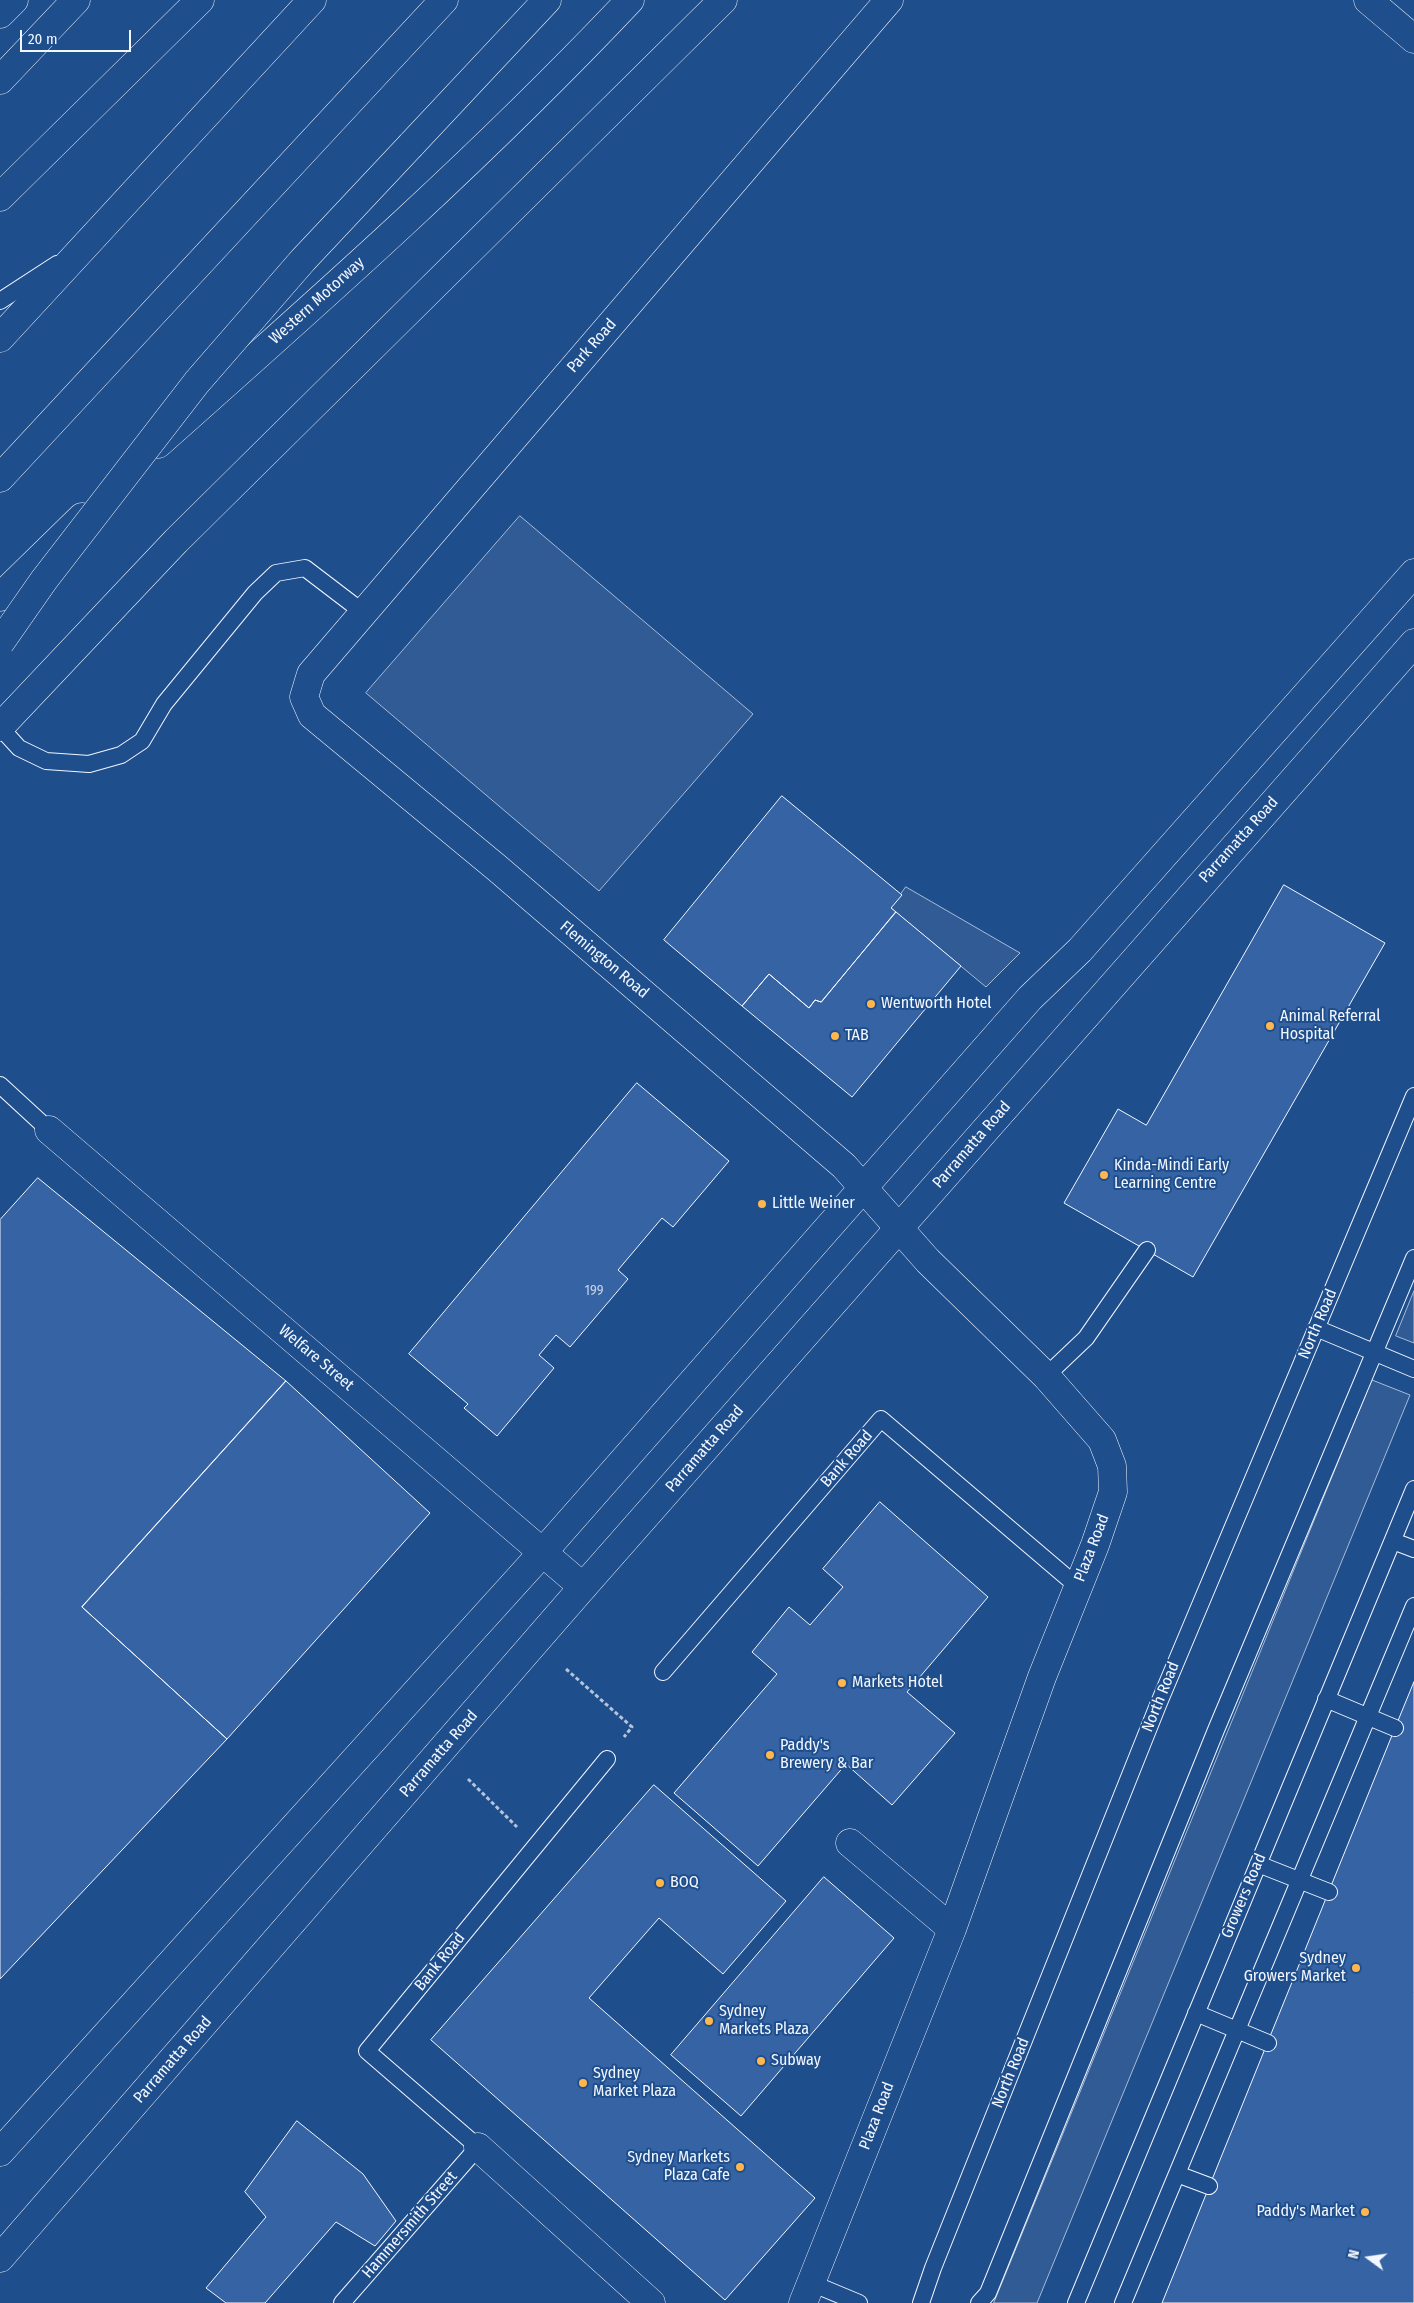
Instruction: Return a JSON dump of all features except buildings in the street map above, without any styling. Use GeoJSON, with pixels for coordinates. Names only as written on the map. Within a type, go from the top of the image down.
{"type":"FeatureCollection","features":[{"type":"Feature","properties":{"kind":"main road"},"geometry":{"type":"LineString","coordinates":[[0,14],[14,0]]}},
{"type":"Feature","properties":{"kind":"main road"},"geometry":{"type":"LineString","coordinates":[[0,80],[76,0]]}},
{"type":"Feature","properties":{"kind":"main road"},"geometry":{"type":"LineString","coordinates":[[0,197],[200,0]]}},
{"type":"Feature","properties":{"kind":"main road"},"geometry":{"type":"LineString","coordinates":[[0,338],[312,0]]}},
{"type":"Feature","properties":{"kind":"main road"},"geometry":{"type":"LineString","coordinates":[[0,478],[444,0]]}},
{"type":"Feature","properties":{"kind":"main road"},"geometry":{"type":"LineString","coordinates":[[0,643],[44,580],[197,382],[303,260],[547,0]]}},
{"type":"Feature","properties":{"kind":"main road","name":"Western Motorway"},"geometry":{"type":"LineString","coordinates":[[0,597],[137,462],[310,308],[490,141],[630,0]]}},
{"type":"Feature","properties":{"kind":"main road"},"geometry":{"type":"LineString","coordinates":[[0,727],[176,541],[723,0]]}},
{"type":"Feature","properties":{"kind":"main road","name":"Park Road"},"geometry":{"type":"LineString","coordinates":[[304,697],[311,674],[889,0]]}},
{"type":"Feature","properties":{"kind":"main road"},"geometry":{"type":"LineString","coordinates":[[1368,0],[1414,39]]}},
{"type":"Feature","properties":{"kind":"main road"},"geometry":{"type":"LineString","coordinates":[[0,2152],[543,1552],[1024,1006],[1080,950],[1414,573]]}},
{"type":"Feature","properties":{"kind":"main road","name":"Parramatta Road"},"geometry":{"type":"LineString","coordinates":[[0,2258],[1099,998],[1414,643]]}},
{"type":"Feature","properties":{"kind":"main road","name":"Flemington Road"},"geometry":{"type":"LineString","coordinates":[[304,697],[312,715],[844,1166],[899,1229]]}},
{"type":"Feature","properties":{"kind":"main road","name":"Welfare Street"},"geometry":{"type":"LineString","coordinates":[[49,1130],[584,1587]]}},
{"type":"Feature","properties":{"kind":"main road","name":"Plaza Road"},"geometry":{"type":"LineString","coordinates":[[807,2293],[952,1929],[1042,1677],[1095,1545],[1113,1492],[1112,1466],[1102,1440],[1046,1376],[928,1261],[899,1229]]}},
{"type":"Feature","properties":{"kind":"main road"},"geometry":{"type":"LineString","coordinates":[[850,1844],[952,1929]]}},
{"type":"Feature","properties":{"kind":"main road"},"geometry":{"type":"LineString","coordinates":[[478,2147],[651,2303]]}},
{"type":"Feature","properties":{"kind":"lane"},"geometry":{"type":"LineString","coordinates":[[0,301],[86,245]]}},
{"type":"Feature","properties":{"kind":"lane"},"geometry":{"type":"LineString","coordinates":[[0,727],[19,748],[46,761],[89,764],[121,756],[142,740],[164,704],[255,593],[276,573],[305,568],[364,613]]}},
{"type":"Feature","properties":{"kind":"lane"},"geometry":{"type":"LineString","coordinates":[[0,1085],[49,1130]]}},
{"type":"Feature","properties":{"kind":"lane","name":"North Road"},"geometry":{"type":"LineString","coordinates":[[921,2303],[933,2268],[1158,1705],[1414,1096]]}},
{"type":"Feature","properties":{"kind":"lane"},"geometry":{"type":"LineString","coordinates":[[1046,1376],[1086,1338],[1146,1250]]}},
{"type":"Feature","properties":{"kind":"lane"},"geometry":{"type":"LineString","coordinates":[[979,2303],[988,2293],[1216,1730],[1414,1258]]}},
{"type":"Feature","properties":{"kind":"lane"},"geometry":{"type":"LineString","coordinates":[[1316,1328],[1414,1369]]}},
{"type":"Feature","properties":{"kind":"lane","name":"Bank Road"},"geometry":{"type":"LineString","coordinates":[[663,1672],[882,1419],[1077,1586]]}},
{"type":"Feature","properties":{"kind":"lane","name":"Growers Road"},"geometry":{"type":"LineString","coordinates":[[1076,2303],[1414,1490]]}},
{"type":"Feature","properties":{"kind":"lane"},"geometry":{"type":"LineString","coordinates":[[1393,1541],[1414,1549]]}},
{"type":"Feature","properties":{"kind":"lane"},"geometry":{"type":"LineString","coordinates":[[1123,2303],[1414,1606]]}},
{"type":"Feature","properties":{"kind":"lane"},"geometry":{"type":"LineString","coordinates":[[1326,1699],[1395,1728]]}},
{"type":"Feature","properties":{"kind":"lane","name":"Bank Road"},"geometry":{"type":"LineString","coordinates":[[478,2147],[367,2051],[607,1759]]}},
{"type":"Feature","properties":{"kind":"lane"},"geometry":{"type":"LineString","coordinates":[[1258,1864],[1329,1892]]}},
{"type":"Feature","properties":{"kind":"lane"},"geometry":{"type":"LineString","coordinates":[[1196,2013],[1268,2043]]}},
{"type":"Feature","properties":{"kind":"lane","name":"Hammersmith Street"},"geometry":{"type":"LineString","coordinates":[[342,2303],[478,2147]]}},
{"type":"Feature","properties":{"kind":"lane"},"geometry":{"type":"LineString","coordinates":[[1177,2174],[1209,2186]]}},
{"type":"Feature","properties":{"kind":"lane"},"geometry":{"type":"LineString","coordinates":[[807,2293],[859,2303]]}},
{"type":"Feature","properties":{"kind":"path"},"geometry":{"type":"LineString","coordinates":[[566,1669],[632,1727],[607,1759]]}},
{"type":"Feature","properties":{"kind":"path"},"geometry":{"type":"LineString","coordinates":[[468,1779],[536,1846]]}},
{"type":"Feature","properties":{"kind":"shaded area"},"geometry":{"type":"Polygon","coordinates":[[[520,516],[753,714],[599,891],[366,693],[520,516]]]}},
{"type":"Feature","properties":{"kind":"shaded area"},"geometry":{"type":"Polygon","coordinates":[[[906,887],[1020,953],[986,987],[891,908],[906,887]]]}},
{"type":"Feature","properties":{"kind":"shaded area"},"geometry":{"type":"Polygon","coordinates":[[[1414,1291],[1414,1343],[1396,1336],[1414,1291]]]}},
{"type":"Feature","properties":{"kind":"shaded area"},"geometry":{"type":"Polygon","coordinates":[[[1372,1380],[1410,1395],[1037,2303],[994,2303],[1372,1380]]]}},
{"type":"Feature","properties":{"kind":"place","name":"Wentworth Hotel"},"geometry":{"type":"Point","coordinates":[871,1004]}},
{"type":"Feature","properties":{"kind":"place","name":"Animal Referral Hospital"},"geometry":{"type":"Point","coordinates":[1270,1026]}},
{"type":"Feature","properties":{"kind":"place","name":"TAB"},"geometry":{"type":"Point","coordinates":[835,1036]}},
{"type":"Feature","properties":{"kind":"place","name":"Kinda-Mindi Early Learning Centre"},"geometry":{"type":"Point","coordinates":[1104,1175]}},
{"type":"Feature","properties":{"kind":"place","name":"Little Weiner"},"geometry":{"type":"Point","coordinates":[762,1204]}},
{"type":"Feature","properties":{"kind":"place","name":"Markets Hotel"},"geometry":{"type":"Point","coordinates":[842,1683]}},
{"type":"Feature","properties":{"kind":"place","name":"Paddy's Brewery & Bar"},"geometry":{"type":"Point","coordinates":[770,1755]}},
{"type":"Feature","properties":{"kind":"place","name":"BOQ"},"geometry":{"type":"Point","coordinates":[660,1883]}},
{"type":"Feature","properties":{"kind":"place","name":"Sydney Growers Market"},"geometry":{"type":"Point","coordinates":[1356,1968]}},
{"type":"Feature","properties":{"kind":"place","name":"Sydney Markets Plaza"},"geometry":{"type":"Point","coordinates":[709,2021]}},
{"type":"Feature","properties":{"kind":"place","name":"Subway"},"geometry":{"type":"Point","coordinates":[761,2061]}},
{"type":"Feature","properties":{"kind":"place","name":"Sydney Market Plaza"},"geometry":{"type":"Point","coordinates":[583,2083]}},
{"type":"Feature","properties":{"kind":"place","name":"Sydney Markets Plaza Cafe"},"geometry":{"type":"Point","coordinates":[740,2167]}},
{"type":"Feature","properties":{"kind":"place","name":"Paddy's Market"},"geometry":{"type":"Point","coordinates":[1365,2212]}}]}
